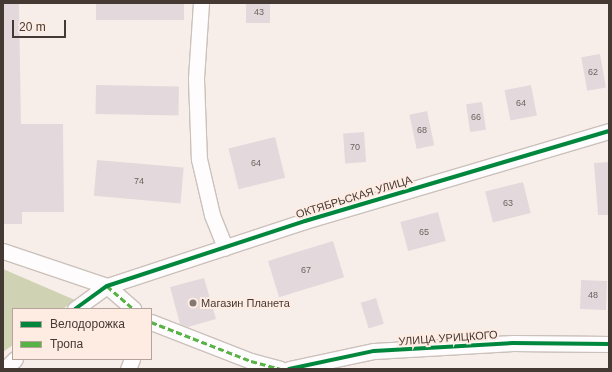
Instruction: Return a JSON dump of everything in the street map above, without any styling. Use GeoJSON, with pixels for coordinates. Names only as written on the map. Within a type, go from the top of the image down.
{"type":"FeatureCollection","features":[{"type":"Feature","properties":{"kind":"street"},"geometry":{"type":"LineString","coordinates":[[200,3],[196,80],[200,159],[212,215],[225,248]]}},
{"type":"Feature","properties":{"kind":"street","name":"ОКТЯБРЬСКАЯ УЛИЦА"},"geometry":{"type":"LineString","coordinates":[[76,308],[107,286],[305,221],[609,132]]}},
{"type":"Feature","properties":{"kind":"street"},"geometry":{"type":"LineString","coordinates":[[3,251],[107,286],[132,308]]}},
{"type":"Feature","properties":{"kind":"street"},"geometry":{"type":"LineString","coordinates":[[152,322],[244,358],[280,369]]}},
{"type":"Feature","properties":{"kind":"street","name":"УЛИЦА УРИЦКОГО"},"geometry":{"type":"LineString","coordinates":[[289,369],[374,351],[513,343],[609,344]]}},
{"type":"Feature","properties":{"kind":"street"},"geometry":{"type":"LineString","coordinates":[[5,369],[14,360]]}},
{"type":"Feature","properties":{"kind":"green space"},"geometry":{"type":"Polygon","coordinates":[[[3,269],[75,300],[64,308],[12,308],[12,346],[3,352],[3,269]]]}},
{"type":"Feature","properties":{"kind":"building"},"geometry":{"type":"Polygon","coordinates":[[[3,3],[19,3],[21,124],[63,124],[64,212],[22,212],[22,224],[3,224],[3,3]]]}},
{"type":"Feature","properties":{"kind":"building"},"geometry":{"type":"Polygon","coordinates":[[[96,3],[184,3],[184,20],[96,20],[96,3]]]}},
{"type":"Feature","properties":{"kind":"building"},"geometry":{"type":"Polygon","coordinates":[[[246,3],[270,3],[270,23],[246,23],[246,3]]]}},
{"type":"Feature","properties":{"kind":"building"},"geometry":{"type":"Polygon","coordinates":[[[600,54],[606,87],[587,91],[581,57],[600,54]]]}},
{"type":"Feature","properties":{"kind":"building"},"geometry":{"type":"Polygon","coordinates":[[[96,85],[179,86],[178,115],[95,114],[96,85]]]}},
{"type":"Feature","properties":{"kind":"building"},"geometry":{"type":"Polygon","coordinates":[[[531,85],[537,115],[510,121],[504,90],[531,85]]]}},
{"type":"Feature","properties":{"kind":"building"},"geometry":{"type":"Polygon","coordinates":[[[482,102],[486,130],[470,132],[466,104],[482,102]]]}},
{"type":"Feature","properties":{"kind":"building"},"geometry":{"type":"Polygon","coordinates":[[[427,111],[434,145],[417,149],[409,115],[427,111]]]}},
{"type":"Feature","properties":{"kind":"building"},"geometry":{"type":"Polygon","coordinates":[[[364,132],[366,162],[345,163],[343,133],[364,132]]]}},
{"type":"Feature","properties":{"kind":"building"},"geometry":{"type":"Polygon","coordinates":[[[275,137],[285,178],[239,189],[228,149],[275,137]]]}},
{"type":"Feature","properties":{"kind":"building"},"geometry":{"type":"Polygon","coordinates":[[[97,160],[184,168],[181,203],[94,196],[97,160]]]}},
{"type":"Feature","properties":{"kind":"building"},"geometry":{"type":"Polygon","coordinates":[[[609,162],[609,215],[598,215],[594,163],[609,162]]]}},
{"type":"Feature","properties":{"kind":"building"},"geometry":{"type":"Polygon","coordinates":[[[523,182],[531,213],[493,222],[485,191],[523,182]]]}},
{"type":"Feature","properties":{"kind":"building"},"geometry":{"type":"Polygon","coordinates":[[[438,212],[446,241],[408,251],[400,222],[438,212]]]}},
{"type":"Feature","properties":{"kind":"building"},"geometry":{"type":"Polygon","coordinates":[[[333,241],[344,277],[279,297],[268,261],[333,241]]]}},
{"type":"Feature","properties":{"kind":"building","name":"Магазин Планета"},"geometry":{"type":"Polygon","coordinates":[[[204,278],[216,319],[188,327],[180,324],[170,287],[204,278]]]}},
{"type":"Feature","properties":{"kind":"building"},"geometry":{"type":"Polygon","coordinates":[[[581,280],[607,281],[606,310],[580,309],[581,280]]]}},
{"type":"Feature","properties":{"kind":"building"},"geometry":{"type":"Polygon","coordinates":[[[376,298],[384,324],[369,328],[361,303],[376,298]]]}},
{"type":"Feature","properties":{"kind":"marked path"},"geometry":{"type":"LineString","coordinates":[[107,286],[132,308]]}},
{"type":"Feature","properties":{"kind":"marked path"},"geometry":{"type":"LineString","coordinates":[[152,322],[251,361],[280,369]]}},
{"type":"Feature","properties":{"kind":"cycle path"},"geometry":{"type":"LineString","coordinates":[[76,308],[107,286],[305,221],[609,131]]}},
{"type":"Feature","properties":{"kind":"cycle path"},"geometry":{"type":"LineString","coordinates":[[289,369],[374,351],[513,343],[609,344]]}},
{"type":"Feature","properties":{"kind":"place","name":"Магазин Планета"},"geometry":{"type":"Point","coordinates":[193,303]}}]}
